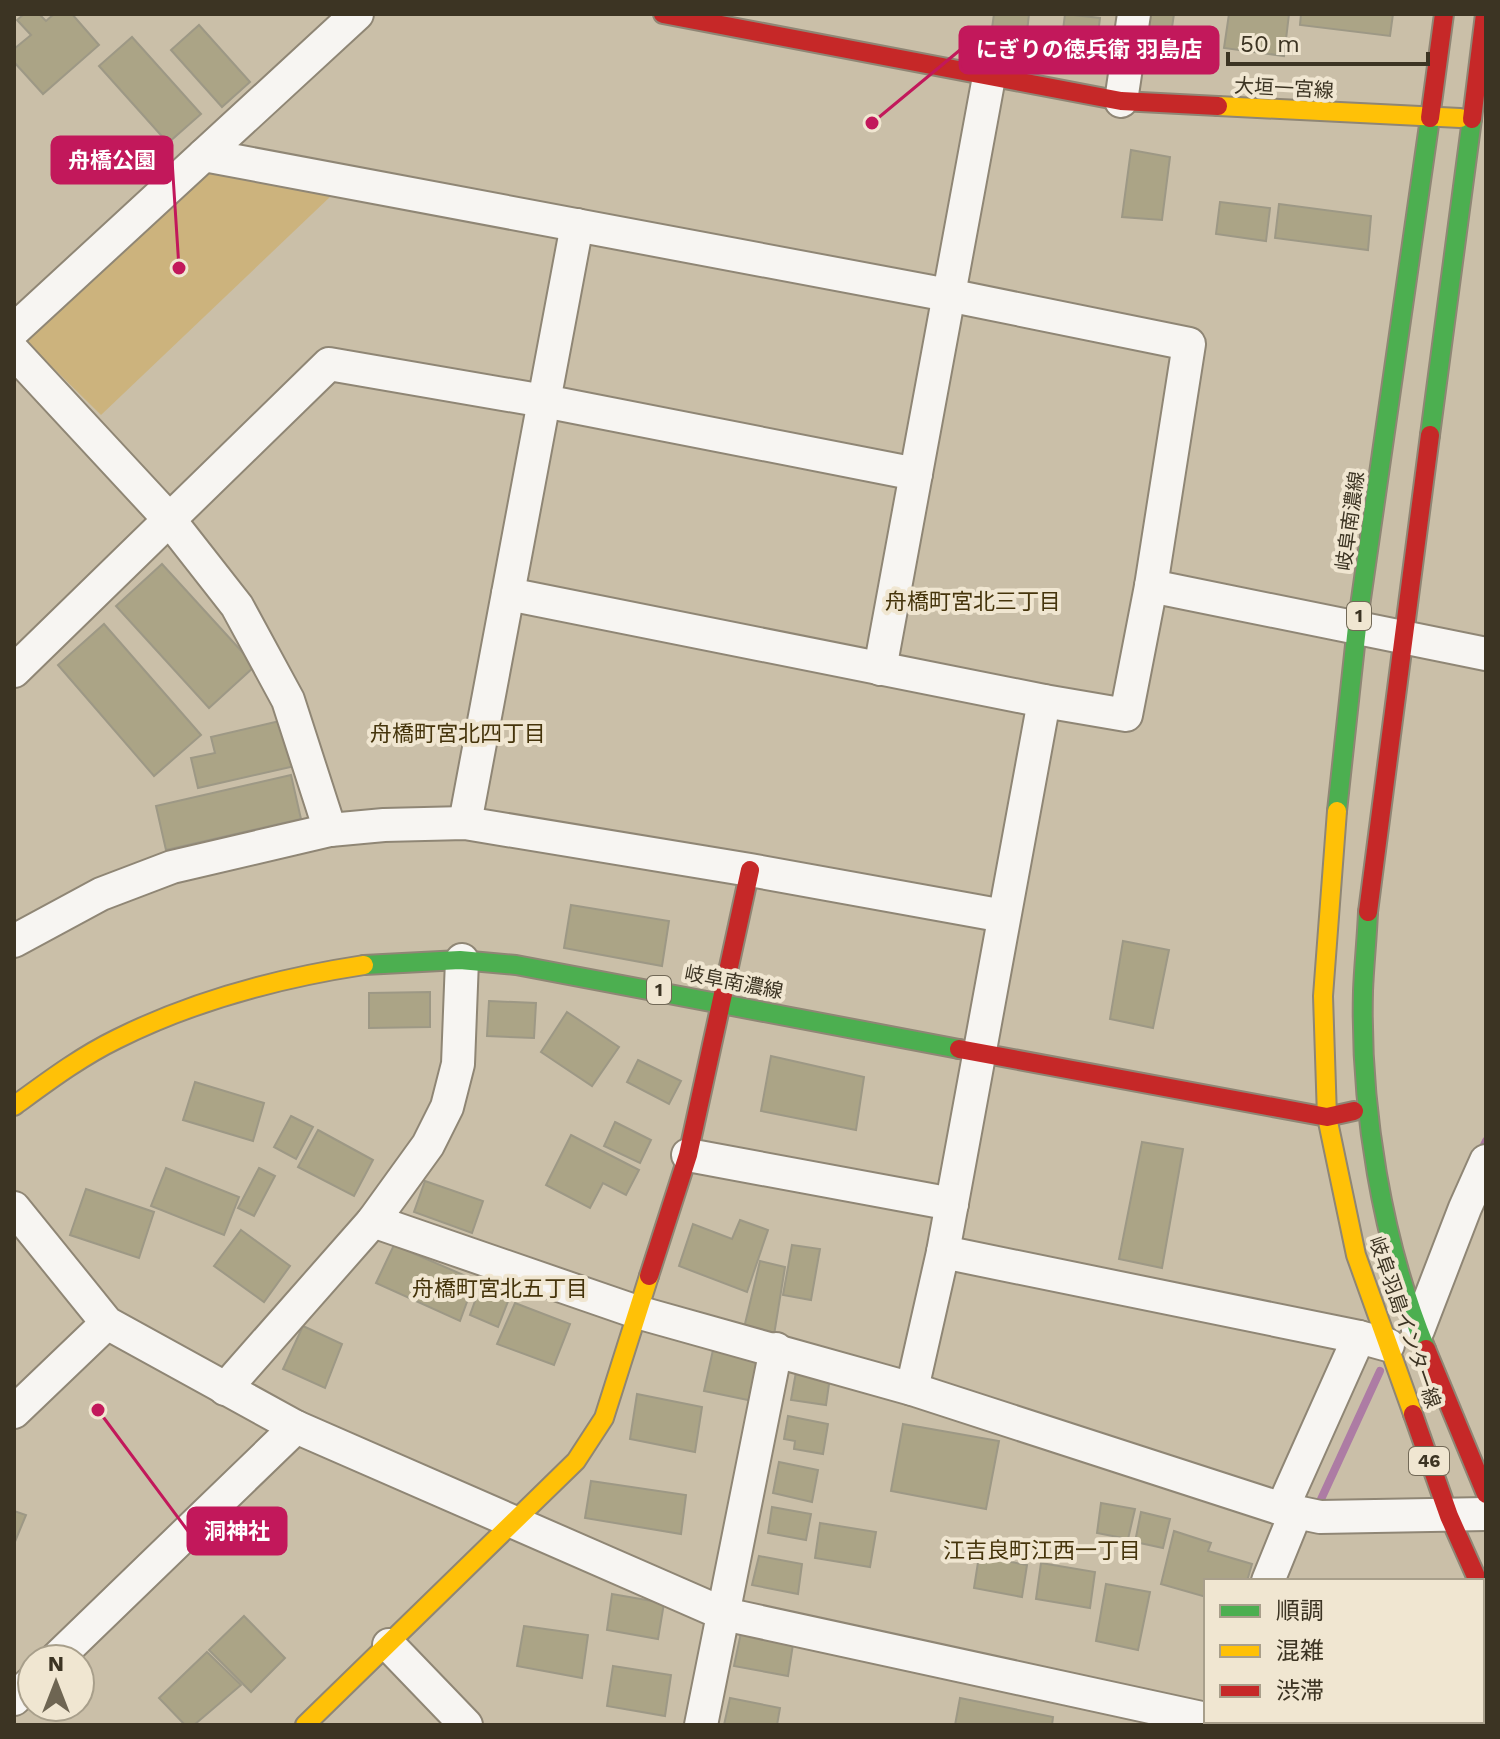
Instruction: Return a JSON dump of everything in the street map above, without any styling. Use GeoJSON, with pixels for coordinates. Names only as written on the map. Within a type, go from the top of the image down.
{"type":"FeatureCollection","features":[{"type":"Feature","properties":{"kind":"main road","name":"大垣一宮線"},"geometry":{"type":"LineString","coordinates":[[663,14],[1121,101],[1430,118]]}},
{"type":"Feature","properties":{"kind":"main road","name":"岐阜南濃線"},"geometry":{"type":"LineString","coordinates":[[1327,1117],[1323,996],[1327,924],[1357,627],[1444,14]]}},
{"type":"Feature","properties":{"kind":"main road"},"geometry":{"type":"LineString","coordinates":[[1368,1108],[1363,993],[1370,886],[1479,118],[1485,14]]}},
{"type":"Feature","properties":{"kind":"main road"},"geometry":{"type":"LineString","coordinates":[[1430,118],[1479,118]]}},
{"type":"Feature","properties":{"kind":"main road"},"geometry":{"type":"LineString","coordinates":[[305,1725],[576,1461],[604,1418],[688,1155],[750,870]]}},
{"type":"Feature","properties":{"kind":"main road","name":"岐阜南濃線"},"geometry":{"type":"LineString","coordinates":[[14,1106],[63,1071],[115,1040],[176,1012],[297,977],[408,961],[462,960],[528,967],[721,1001],[978,1053],[1327,1117],[1368,1108]]}},
{"type":"Feature","properties":{"kind":"main road","name":"岐阜羽島インター線"},"geometry":{"type":"LineString","coordinates":[[1368,1108],[1389,1238],[1417,1326],[1486,1494]]}},
{"type":"Feature","properties":{"kind":"main road","name":"岐阜羽島インター線"},"geometry":{"type":"LineString","coordinates":[[1327,1117],[1377,1340],[1477,1579]]}},
{"type":"Feature","properties":{"kind":"street"},"geometry":{"type":"LineString","coordinates":[[14,330],[357,14]]}},
{"type":"Feature","properties":{"kind":"street"},"geometry":{"type":"LineString","coordinates":[[1121,101],[1134,14]]}},
{"type":"Feature","properties":{"kind":"street"},"geometry":{"type":"LineString","coordinates":[[880,669],[989,77]]}},
{"type":"Feature","properties":{"kind":"street"},"geometry":{"type":"LineString","coordinates":[[204,155],[948,295],[1189,344],[1151,586],[1126,715],[508,594]]}},
{"type":"Feature","properties":{"kind":"street"},"geometry":{"type":"LineString","coordinates":[[465,823],[577,225]]}},
{"type":"Feature","properties":{"kind":"street"},"geometry":{"type":"LineString","coordinates":[[14,352],[168,518],[237,606],[288,700],[330,830]]}},
{"type":"Feature","properties":{"kind":"street"},"geometry":{"type":"LineString","coordinates":[[14,671],[329,364],[544,401],[916,474]]}},
{"type":"Feature","properties":{"kind":"street"},"geometry":{"type":"LineString","coordinates":[[1151,586],[1486,654]]}},
{"type":"Feature","properties":{"kind":"street"},"geometry":{"type":"LineString","coordinates":[[912,1389],[943,1252],[1044,701]]}},
{"type":"Feature","properties":{"kind":"street"},"geometry":{"type":"LineString","coordinates":[[14,941],[101,894],[172,867],[330,830],[384,825],[465,823],[1004,916]]}},
{"type":"Feature","properties":{"kind":"street"},"geometry":{"type":"LineString","coordinates":[[225,1389],[373,1221],[428,1145],[447,1107],[458,1064],[462,960]]}},
{"type":"Feature","properties":{"kind":"street"},"geometry":{"type":"LineString","coordinates":[[688,1155],[952,1204]]}},
{"type":"Feature","properties":{"kind":"street"},"geometry":{"type":"LineString","coordinates":[[1417,1326],[1476,1211],[1486,1161]]}},
{"type":"Feature","properties":{"kind":"street"},"geometry":{"type":"LineString","coordinates":[[14,1208],[107,1323],[296,1427],[724,1614],[1204,1719]]}},
{"type":"Feature","properties":{"kind":"street"},"geometry":{"type":"LineString","coordinates":[[373,1221],[637,1312],[912,1389],[1301,1513],[1486,1514]]}},
{"type":"Feature","properties":{"kind":"street"},"geometry":{"type":"LineString","coordinates":[[943,1252],[1377,1340],[1269,1579]]}},
{"type":"Feature","properties":{"kind":"street"},"geometry":{"type":"LineString","coordinates":[[14,1412],[107,1323]]}},
{"type":"Feature","properties":{"kind":"street"},"geometry":{"type":"LineString","coordinates":[[701,1725],[776,1349]]}},
{"type":"Feature","properties":{"kind":"street"},"geometry":{"type":"LineString","coordinates":[[73,1643],[296,1427]]}},
{"type":"Feature","properties":{"kind":"street"},"geometry":{"type":"LineString","coordinates":[[389,1645],[466,1725]]}},
{"type":"Feature","properties":{"kind":"shaded area"},"geometry":{"type":"Polygon","coordinates":[[[207,168],[332,195],[101,415],[27,342],[207,168]]]}},
{"type":"Feature","properties":{"kind":"building"},"geometry":{"type":"Polygon","coordinates":[[[24,14],[39,14],[46,21],[54,14],[72,14],[99,45],[43,94],[14,62],[14,49],[31,35],[17,20],[24,14]]]}},
{"type":"Feature","properties":{"kind":"building"},"geometry":{"type":"Polygon","coordinates":[[[994,14],[1029,14],[1027,32],[992,28],[994,14]]]}},
{"type":"Feature","properties":{"kind":"building"},"geometry":{"type":"Polygon","coordinates":[[[1065,14],[1100,18],[1097,42],[1062,38],[1065,14]]]}},
{"type":"Feature","properties":{"kind":"building"},"geometry":{"type":"Polygon","coordinates":[[[1146,14],[1174,14],[1170,41],[1144,38],[1146,14]]]}},
{"type":"Feature","properties":{"kind":"building"},"geometry":{"type":"Polygon","coordinates":[[[1229,14],[1289,14],[1284,56],[1224,48],[1229,14]]]}},
{"type":"Feature","properties":{"kind":"building"},"geometry":{"type":"Polygon","coordinates":[[[1301,14],[1393,14],[1390,36],[1300,25],[1301,14]]]}},
{"type":"Feature","properties":{"kind":"building"},"geometry":{"type":"Polygon","coordinates":[[[199,25],[250,82],[222,107],[171,50],[199,25]]]}},
{"type":"Feature","properties":{"kind":"building"},"geometry":{"type":"Polygon","coordinates":[[[132,37],[201,114],[168,143],[99,66],[132,37]]]}},
{"type":"Feature","properties":{"kind":"building"},"geometry":{"type":"Polygon","coordinates":[[[1131,150],[1170,157],[1162,220],[1122,217],[1131,150]]]}},
{"type":"Feature","properties":{"kind":"building"},"geometry":{"type":"Polygon","coordinates":[[[1220,202],[1270,208],[1266,241],[1216,234],[1220,202]]]}},
{"type":"Feature","properties":{"kind":"building"},"geometry":{"type":"Polygon","coordinates":[[[1279,204],[1371,216],[1368,250],[1275,238],[1279,204]]]}},
{"type":"Feature","properties":{"kind":"building"},"geometry":{"type":"Polygon","coordinates":[[[162,564],[255,666],[209,708],[116,606],[162,564]]]}},
{"type":"Feature","properties":{"kind":"building"},"geometry":{"type":"Polygon","coordinates":[[[104,624],[201,735],[154,776],[58,665],[104,624]]]}},
{"type":"Feature","properties":{"kind":"building"},"geometry":{"type":"Polygon","coordinates":[[[284,720],[295,766],[198,788],[191,758],[215,753],[211,737],[284,720]]]}},
{"type":"Feature","properties":{"kind":"building"},"geometry":{"type":"Polygon","coordinates":[[[291,775],[301,819],[166,850],[156,806],[291,775]]]}},
{"type":"Feature","properties":{"kind":"building"},"geometry":{"type":"Polygon","coordinates":[[[571,905],[669,921],[662,966],[564,948],[571,905]]]}},
{"type":"Feature","properties":{"kind":"building"},"geometry":{"type":"Polygon","coordinates":[[[1123,941],[1169,950],[1153,1028],[1110,1019],[1123,941]]]}},
{"type":"Feature","properties":{"kind":"building"},"geometry":{"type":"Polygon","coordinates":[[[430,992],[430,1027],[369,1028],[369,993],[430,992]]]}},
{"type":"Feature","properties":{"kind":"building"},"geometry":{"type":"Polygon","coordinates":[[[489,1001],[536,1003],[534,1038],[487,1036],[489,1001]]]}},
{"type":"Feature","properties":{"kind":"building"},"geometry":{"type":"Polygon","coordinates":[[[567,1012],[619,1047],[592,1086],[541,1052],[567,1012]]]}},
{"type":"Feature","properties":{"kind":"building"},"geometry":{"type":"Polygon","coordinates":[[[771,1056],[864,1077],[856,1130],[761,1111],[771,1056]]]}},
{"type":"Feature","properties":{"kind":"building"},"geometry":{"type":"Polygon","coordinates":[[[638,1060],[681,1081],[669,1104],[627,1082],[638,1060]]]}},
{"type":"Feature","properties":{"kind":"building"},"geometry":{"type":"Polygon","coordinates":[[[195,1082],[264,1103],[253,1141],[183,1120],[195,1082]]]}},
{"type":"Feature","properties":{"kind":"building"},"geometry":{"type":"Polygon","coordinates":[[[291,1116],[313,1127],[296,1159],[274,1147],[291,1116]]]}},
{"type":"Feature","properties":{"kind":"building"},"geometry":{"type":"Polygon","coordinates":[[[615,1122],[651,1140],[640,1163],[604,1146],[615,1122]]]}},
{"type":"Feature","properties":{"kind":"building"},"geometry":{"type":"Polygon","coordinates":[[[318,1130],[373,1160],[354,1196],[298,1167],[318,1130]]]}},
{"type":"Feature","properties":{"kind":"building"},"geometry":{"type":"Polygon","coordinates":[[[571,1135],[639,1170],[626,1195],[603,1183],[590,1208],[546,1185],[571,1135]]]}},
{"type":"Feature","properties":{"kind":"building"},"geometry":{"type":"Polygon","coordinates":[[[1142,1142],[1183,1149],[1162,1268],[1119,1259],[1142,1142]]]}},
{"type":"Feature","properties":{"kind":"building"},"geometry":{"type":"Polygon","coordinates":[[[166,1168],[239,1197],[224,1235],[151,1206],[166,1168]]]}},
{"type":"Feature","properties":{"kind":"building"},"geometry":{"type":"Polygon","coordinates":[[[259,1168],[275,1176],[254,1216],[238,1208],[259,1168]]]}},
{"type":"Feature","properties":{"kind":"building"},"geometry":{"type":"Polygon","coordinates":[[[425,1181],[483,1201],[472,1233],[414,1212],[425,1181]]]}},
{"type":"Feature","properties":{"kind":"building"},"geometry":{"type":"Polygon","coordinates":[[[86,1189],[154,1212],[139,1258],[70,1235],[86,1189]]]}},
{"type":"Feature","properties":{"kind":"building"},"geometry":{"type":"Polygon","coordinates":[[[740,1220],[768,1230],[747,1292],[679,1266],[693,1224],[732,1239],[740,1220]]]}},
{"type":"Feature","properties":{"kind":"building"},"geometry":{"type":"Polygon","coordinates":[[[241,1230],[290,1266],[264,1302],[214,1266],[241,1230]]]}},
{"type":"Feature","properties":{"kind":"building"},"geometry":{"type":"Polygon","coordinates":[[[394,1245],[475,1280],[460,1321],[376,1283],[394,1245]]]}},
{"type":"Feature","properties":{"kind":"building"},"geometry":{"type":"Polygon","coordinates":[[[792,1245],[820,1249],[811,1300],[783,1295],[792,1245]]]}},
{"type":"Feature","properties":{"kind":"building"},"geometry":{"type":"Polygon","coordinates":[[[760,1261],[785,1267],[774,1335],[744,1328],[760,1261]]]}},
{"type":"Feature","properties":{"kind":"building"},"geometry":{"type":"Polygon","coordinates":[[[483,1279],[512,1291],[498,1327],[470,1315],[483,1279]]]}},
{"type":"Feature","properties":{"kind":"building"},"geometry":{"type":"Polygon","coordinates":[[[515,1303],[570,1324],[554,1365],[497,1344],[515,1303]]]}},
{"type":"Feature","properties":{"kind":"building"},"geometry":{"type":"Polygon","coordinates":[[[303,1326],[342,1344],[325,1388],[283,1369],[303,1326]]]}},
{"type":"Feature","properties":{"kind":"building"},"geometry":{"type":"Polygon","coordinates":[[[713,1350],[761,1359],[753,1401],[704,1391],[713,1350]]]}},
{"type":"Feature","properties":{"kind":"building"},"geometry":{"type":"Polygon","coordinates":[[[796,1372],[830,1377],[826,1405],[791,1400],[796,1372]]]}},
{"type":"Feature","properties":{"kind":"building"},"geometry":{"type":"Polygon","coordinates":[[[637,1394],[702,1407],[695,1452],[630,1439],[637,1394]]]}},
{"type":"Feature","properties":{"kind":"building"},"geometry":{"type":"Polygon","coordinates":[[[788,1416],[828,1424],[823,1454],[794,1449],[795,1441],[784,1439],[788,1416]]]}},
{"type":"Feature","properties":{"kind":"building"},"geometry":{"type":"Polygon","coordinates":[[[903,1424],[999,1441],[986,1509],[891,1491],[903,1424]]]}},
{"type":"Feature","properties":{"kind":"building"},"geometry":{"type":"Polygon","coordinates":[[[779,1462],[818,1470],[812,1502],[773,1493],[779,1462]]]}},
{"type":"Feature","properties":{"kind":"building"},"geometry":{"type":"Polygon","coordinates":[[[591,1481],[686,1495],[681,1534],[585,1518],[591,1481]]]}},
{"type":"Feature","properties":{"kind":"building"},"geometry":{"type":"Polygon","coordinates":[[[1101,1503],[1135,1509],[1128,1539],[1097,1533],[1101,1503]]]}},
{"type":"Feature","properties":{"kind":"building"},"geometry":{"type":"Polygon","coordinates":[[[772,1507],[811,1514],[806,1540],[768,1533],[772,1507]]]}},
{"type":"Feature","properties":{"kind":"building"},"geometry":{"type":"Polygon","coordinates":[[[14,1511],[26,1515],[14,1544],[14,1511]]]}},
{"type":"Feature","properties":{"kind":"building"},"geometry":{"type":"Polygon","coordinates":[[[1141,1512],[1170,1519],[1163,1548],[1135,1542],[1141,1512]]]}},
{"type":"Feature","properties":{"kind":"building"},"geometry":{"type":"Polygon","coordinates":[[[820,1523],[876,1532],[870,1567],[815,1558],[820,1523]]]}},
{"type":"Feature","properties":{"kind":"building"},"geometry":{"type":"Polygon","coordinates":[[[1174,1531],[1211,1543],[1208,1551],[1252,1564],[1248,1579],[1204,1579],[1204,1596],[1161,1584],[1174,1531]]]}},
{"type":"Feature","properties":{"kind":"building"},"geometry":{"type":"Polygon","coordinates":[[[759,1556],[802,1564],[798,1594],[752,1585],[759,1556]]]}},
{"type":"Feature","properties":{"kind":"building"},"geometry":{"type":"Polygon","coordinates":[[[979,1556],[1027,1565],[1022,1597],[974,1588],[979,1556]]]}},
{"type":"Feature","properties":{"kind":"building"},"geometry":{"type":"Polygon","coordinates":[[[1041,1563],[1095,1572],[1090,1608],[1036,1599],[1041,1563]]]}},
{"type":"Feature","properties":{"kind":"building"},"geometry":{"type":"Polygon","coordinates":[[[1106,1584],[1150,1592],[1138,1650],[1096,1641],[1106,1584]]]}},
{"type":"Feature","properties":{"kind":"building"},"geometry":{"type":"Polygon","coordinates":[[[612,1594],[664,1603],[658,1639],[607,1630],[612,1594]]]}},
{"type":"Feature","properties":{"kind":"building"},"geometry":{"type":"Polygon","coordinates":[[[244,1616],[285,1658],[251,1692],[209,1650],[244,1616]]]}},
{"type":"Feature","properties":{"kind":"building"},"geometry":{"type":"Polygon","coordinates":[[[524,1626],[588,1635],[582,1678],[517,1666],[524,1626]]]}},
{"type":"Feature","properties":{"kind":"building"},"geometry":{"type":"Polygon","coordinates":[[[742,1628],[794,1638],[788,1676],[734,1666],[742,1628]]]}},
{"type":"Feature","properties":{"kind":"building"},"geometry":{"type":"Polygon","coordinates":[[[207,1652],[241,1685],[194,1725],[185,1725],[159,1698],[207,1652]]]}},
{"type":"Feature","properties":{"kind":"building"},"geometry":{"type":"Polygon","coordinates":[[[613,1666],[671,1675],[665,1716],[607,1706],[613,1666]]]}},
{"type":"Feature","properties":{"kind":"building"},"geometry":{"type":"Polygon","coordinates":[[[730,1698],[780,1708],[777,1725],[724,1725],[730,1698]]]}},
{"type":"Feature","properties":{"kind":"building"},"geometry":{"type":"Polygon","coordinates":[[[960,1698],[1053,1717],[1052,1725],[955,1725],[960,1698]]]}},
{"type":"Feature","properties":{"kind":"building"},"geometry":{"type":"Polygon","coordinates":[[[1486,1707],[1486,1725],[1432,1725],[1484,1723],[1486,1707]]]}},
{"type":"Feature","properties":{"kind":"waterway"},"geometry":{"type":"LineString","coordinates":[[1479,1155],[1486,1141]]}},
{"type":"Feature","properties":{"kind":"waterway"},"geometry":{"type":"LineString","coordinates":[[1317,1508],[1380,1371]]}},
{"type":"Feature","properties":{"kind":"traffic: fast"},"geometry":{"type":"LineString","coordinates":[[1337,811],[1357,627],[1430,118]]}},
{"type":"Feature","properties":{"kind":"traffic: fast"},"geometry":{"type":"LineString","coordinates":[[1430,435],[1472,119]]}},
{"type":"Feature","properties":{"kind":"traffic: fast"},"geometry":{"type":"LineString","coordinates":[[1368,912],[1363,1035],[1370,1127],[1397,1264],[1426,1349]]}},
{"type":"Feature","properties":{"kind":"traffic: fast"},"geometry":{"type":"LineString","coordinates":[[364,965],[460,960],[516,965],[959,1049]]}},
{"type":"Feature","properties":{"kind":"traffic: slow"},"geometry":{"type":"LineString","coordinates":[[1218,106],[1460,118]]}},
{"type":"Feature","properties":{"kind":"traffic: slow"},"geometry":{"type":"LineString","coordinates":[[1337,811],[1323,996],[1327,1117],[1356,1255],[1413,1414]]}},
{"type":"Feature","properties":{"kind":"traffic: slow"},"geometry":{"type":"LineString","coordinates":[[14,1106],[90,1054],[147,1025],[238,992],[364,965]]}},
{"type":"Feature","properties":{"kind":"traffic: slow"},"geometry":{"type":"LineString","coordinates":[[305,1725],[576,1461],[604,1418],[649,1276]]}},
{"type":"Feature","properties":{"kind":"traffic: jam"},"geometry":{"type":"LineString","coordinates":[[663,14],[1121,101],[1218,106]]}},
{"type":"Feature","properties":{"kind":"traffic: jam"},"geometry":{"type":"LineString","coordinates":[[1430,118],[1444,14]]}},
{"type":"Feature","properties":{"kind":"traffic: jam"},"geometry":{"type":"LineString","coordinates":[[1472,119],[1485,14]]}},
{"type":"Feature","properties":{"kind":"traffic: jam"},"geometry":{"type":"LineString","coordinates":[[1368,912],[1430,435]]}},
{"type":"Feature","properties":{"kind":"traffic: jam"},"geometry":{"type":"LineString","coordinates":[[649,1276],[688,1155],[750,870]]}},
{"type":"Feature","properties":{"kind":"traffic: jam"},"geometry":{"type":"LineString","coordinates":[[959,1049],[1327,1117],[1354,1111]]}},
{"type":"Feature","properties":{"kind":"traffic: jam"},"geometry":{"type":"LineString","coordinates":[[1426,1349],[1486,1494]]}},
{"type":"Feature","properties":{"kind":"traffic: jam"},"geometry":{"type":"LineString","coordinates":[[1413,1414],[1449,1516],[1477,1579]]}},
{"type":"Feature","properties":{"kind":"place","name":"にぎりの徳兵衛 羽島店"},"geometry":{"type":"Point","coordinates":[872,123]}},
{"type":"Feature","properties":{"kind":"place","name":"舟橋公園"},"geometry":{"type":"Point","coordinates":[179,268]}},
{"type":"Feature","properties":{"kind":"place","name":"洞神社"},"geometry":{"type":"Point","coordinates":[98,1410]}},
{"type":"Feature","properties":{"kind":"district","name":"舟橋町宮北三丁目"},"geometry":{"type":"Point","coordinates":[973,601]}},
{"type":"Feature","properties":{"kind":"district","name":"舟橋町宮北四丁目"},"geometry":{"type":"Point","coordinates":[458,733]}},
{"type":"Feature","properties":{"kind":"district","name":"舟橋町宮北五丁目"},"geometry":{"type":"Point","coordinates":[500,1288]}},
{"type":"Feature","properties":{"kind":"district","name":"江吉良町江西一丁目"},"geometry":{"type":"Point","coordinates":[1042,1550]}}]}
